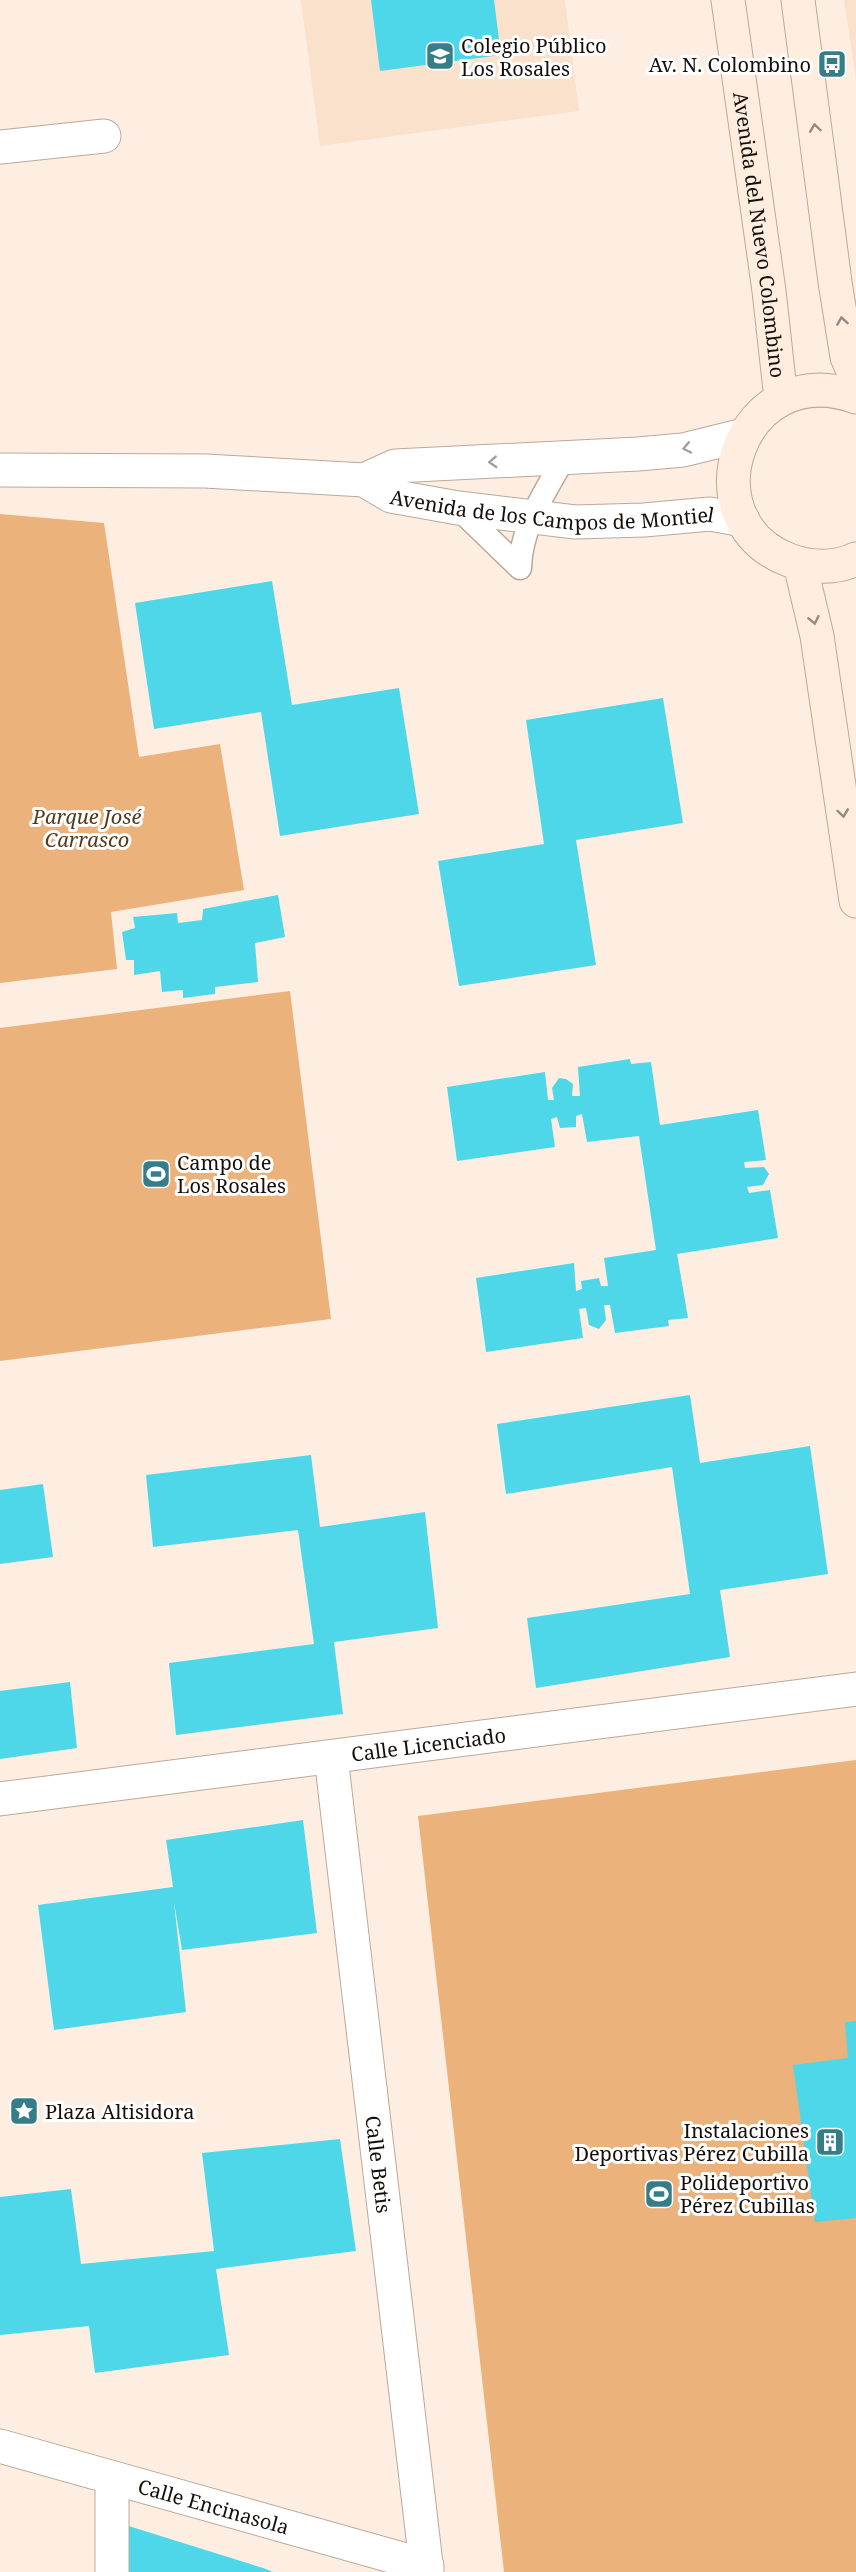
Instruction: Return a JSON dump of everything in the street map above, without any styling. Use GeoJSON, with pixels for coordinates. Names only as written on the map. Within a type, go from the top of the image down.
{"type":"FeatureCollection","features":[{"type":"Feature","properties":{"kind":"street","name":"Avenida del Nuevo Colombino"},"geometry":{"type":"LineString","coordinates":[[728,0],[769,291],[781,399]]}},
{"type":"Feature","properties":{"kind":"street"},"geometry":{"type":"LineString","coordinates":[[798,0],[835,282],[848,357],[856,378]]}},
{"type":"Feature","properties":{"kind":"street"},"geometry":{"type":"LineString","coordinates":[[0,147],[104,136]]}},
{"type":"Feature","properties":{"kind":"street"},"geometry":{"type":"LineString","coordinates":[[856,397],[838,390],[809,390],[781,399],[760,414],[744,435],[734,463],[734,492],[743,520],[758,540],[777,555],[800,564],[824,566],[848,563],[856,559]]}},
{"type":"Feature","properties":{"kind":"street","name":"Avenida de los Campos de Montiel"},"geometry":{"type":"LineString","coordinates":[[364,480],[395,466],[683,450],[744,435]]}},
{"type":"Feature","properties":{"kind":"street","name":"Avenida de los Campos de Montiel"},"geometry":{"type":"LineString","coordinates":[[0,470],[205,471],[364,480],[391,496],[458,508],[575,522],[644,520],[710,514],[743,520]]}},
{"type":"Feature","properties":{"kind":"street"},"geometry":{"type":"LineString","coordinates":[[800,564],[817,636],[856,901]]}},
{"type":"Feature","properties":{"kind":"street","name":"Calle Licenciado"},"geometry":{"type":"LineString","coordinates":[[0,1799],[856,1689]]}},
{"type":"Feature","properties":{"kind":"street","name":"Calle Betis"},"geometry":{"type":"LineString","coordinates":[[331,1757],[427,2569]]}},
{"type":"Feature","properties":{"kind":"street","name":"Calle Encinasola"},"geometry":{"type":"LineString","coordinates":[[0,2446],[427,2569]]}},
{"type":"Feature","properties":{"kind":"street"},"geometry":{"type":"LineString","coordinates":[[111,2572],[112,2478]]}},
{"type":"Feature","properties":{"kind":"lane"},"geometry":{"type":"LineString","coordinates":[[458,508],[520,568],[521,546],[532,517],[564,458]]}},
{"type":"Feature","properties":{"kind":"shaded area","name":"Colegio Público Los Rosales"},"geometry":{"type":"Polygon","coordinates":[[[301,0],[565,0],[579,111],[320,146],[301,0]]]}},
{"type":"Feature","properties":{"kind":"shaded area"},"geometry":{"type":"Polygon","coordinates":[[[844,0],[856,0],[856,79],[844,0]]]}},
{"type":"Feature","properties":{"kind":"green space","name":"Parque José Carrasco"},"geometry":{"type":"Polygon","coordinates":[[[0,514],[104,523],[139,757],[220,744],[244,890],[111,912],[117,969],[0,983],[0,514]]]}},
{"type":"Feature","properties":{"kind":"green space","name":"Campo de Los Rosales"},"geometry":{"type":"Polygon","coordinates":[[[290,991],[331,1319],[0,1361],[0,1028],[290,991]]]}},
{"type":"Feature","properties":{"kind":"green space","name":"Polideportivo Pérez Cubillas"},"geometry":{"type":"Polygon","coordinates":[[[856,1760],[856,2572],[504,2572],[418,1816],[856,1760]]]}},
{"type":"Feature","properties":{"kind":"building"},"geometry":{"type":"Polygon","coordinates":[[[371,0],[494,0],[501,55],[380,71],[371,0]]]}},
{"type":"Feature","properties":{"kind":"building"},"geometry":{"type":"Polygon","coordinates":[[[272,581],[292,705],[399,688],[419,814],[280,836],[261,712],[154,729],[135,603],[272,581]]]}},
{"type":"Feature","properties":{"kind":"building"},"geometry":{"type":"Polygon","coordinates":[[[663,698],[683,823],[576,840],[596,965],[459,986],[438,861],[544,844],[526,720],[663,698]]]}},
{"type":"Feature","properties":{"kind":"building"},"geometry":{"type":"Polygon","coordinates":[[[278,895],[285,937],[255,943],[258,982],[215,987],[215,994],[183,998],[183,990],[162,992],[160,971],[134,975],[134,960],[126,960],[122,932],[135,928],[133,917],[177,913],[178,923],[202,920],[203,909],[278,895]]]}},
{"type":"Feature","properties":{"kind":"building"},"geometry":{"type":"Polygon","coordinates":[[[630,1059],[631,1064],[651,1062],[660,1125],[758,1110],[766,1160],[744,1162],[745,1168],[764,1167],[769,1174],[763,1185],[747,1187],[749,1193],[770,1190],[778,1238],[677,1254],[688,1318],[668,1320],[669,1326],[615,1333],[610,1305],[604,1305],[606,1320],[599,1329],[589,1325],[586,1308],[579,1309],[583,1338],[486,1352],[476,1278],[574,1263],[576,1291],[582,1289],[581,1281],[599,1278],[601,1286],[608,1286],[604,1258],[656,1250],[639,1136],[587,1142],[582,1114],[576,1116],[576,1127],[560,1128],[557,1117],[551,1119],[555,1147],[457,1161],[447,1087],[545,1072],[548,1100],[554,1100],[552,1088],[559,1078],[566,1079],[573,1084],[572,1096],[580,1096],[578,1067],[630,1059]]]}},
{"type":"Feature","properties":{"kind":"building"},"geometry":{"type":"Polygon","coordinates":[[[690,1395],[700,1463],[810,1446],[828,1574],[720,1590],[730,1657],[536,1688],[527,1618],[690,1594],[672,1467],[506,1494],[497,1424],[690,1395]]]}},
{"type":"Feature","properties":{"kind":"building"},"geometry":{"type":"Polygon","coordinates":[[[311,1455],[320,1527],[425,1512],[438,1628],[334,1642],[343,1714],[176,1735],[169,1663],[314,1644],[298,1530],[153,1547],[146,1475],[311,1455]]]}},
{"type":"Feature","properties":{"kind":"building"},"geometry":{"type":"Polygon","coordinates":[[[43,1484],[53,1557],[0,1564],[0,1490],[43,1484]]]}},
{"type":"Feature","properties":{"kind":"building"},"geometry":{"type":"Polygon","coordinates":[[[70,1682],[77,1748],[0,1759],[0,1691],[70,1682]]]}},
{"type":"Feature","properties":{"kind":"building"},"geometry":{"type":"Polygon","coordinates":[[[303,1820],[317,1933],[182,1950],[174,1902],[186,2012],[54,2030],[38,1905],[173,1887],[166,1840],[303,1820]]]}},
{"type":"Feature","properties":{"kind":"building","name":"Instalaciones Deportivas Pérez Cubilla"},"geometry":{"type":"Polygon","coordinates":[[[856,2021],[856,2218],[815,2222],[793,2065],[848,2058],[845,2022],[856,2021]]]}},
{"type":"Feature","properties":{"kind":"building"},"geometry":{"type":"Polygon","coordinates":[[[340,2139],[356,2251],[216,2269],[229,2355],[95,2373],[89,2326],[0,2335],[0,2197],[71,2189],[81,2264],[214,2251],[202,2153],[340,2139]]]}},
{"type":"Feature","properties":{"kind":"building"},"geometry":{"type":"Polygon","coordinates":[[[119,2523],[263,2568],[273,2572],[122,2572],[119,2523]]]}},
{"type":"Feature","properties":{"kind":"place","name":"Colegio Público Los Rosales"},"geometry":{"type":"Point","coordinates":[440,56]}},
{"type":"Feature","properties":{"kind":"place","name":"Av. N. Colombino"},"geometry":{"type":"Point","coordinates":[832,64]}},
{"type":"Feature","properties":{"kind":"place","name":"Campo de Los Rosales"},"geometry":{"type":"Point","coordinates":[156,1174]}},
{"type":"Feature","properties":{"kind":"place","name":"Plaza Altisidora"},"geometry":{"type":"Point","coordinates":[24,2111]}},
{"type":"Feature","properties":{"kind":"place","name":"Instalaciones Deportivas Pérez Cubilla"},"geometry":{"type":"Point","coordinates":[830,2142]}},
{"type":"Feature","properties":{"kind":"place","name":"Polideportivo Pérez Cubillas"},"geometry":{"type":"Point","coordinates":[659,2194]}}]}
